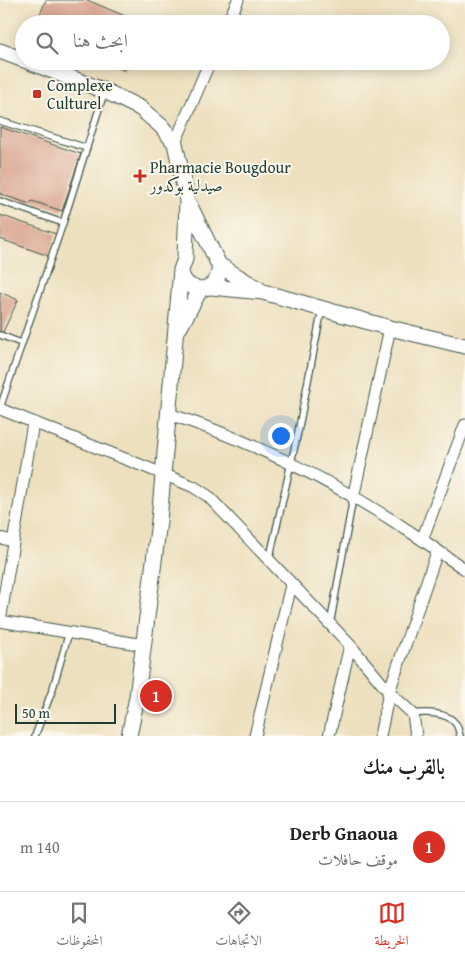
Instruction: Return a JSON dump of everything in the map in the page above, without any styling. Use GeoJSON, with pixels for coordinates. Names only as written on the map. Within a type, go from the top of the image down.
{"type":"FeatureCollection","features":[{"type":"Feature","properties":{"kind":"street"},"geometry":{"type":"LineString","coordinates":[[231,15],[238,0]]}},
{"type":"Feature","properties":{"kind":"street"},"geometry":{"type":"LineString","coordinates":[[0,51],[15,57]]}},
{"type":"Feature","properties":{"kind":"street"},"geometry":{"type":"LineString","coordinates":[[49,70],[105,91],[140,108],[161,126],[175,142],[187,200],[185,259]]}},
{"type":"Feature","properties":{"kind":"street"},"geometry":{"type":"LineString","coordinates":[[175,142],[206,70]]}},
{"type":"Feature","properties":{"kind":"street"},"geometry":{"type":"LineString","coordinates":[[177,332],[205,288],[218,277],[216,261],[187,200]]}},
{"type":"Feature","properties":{"kind":"street"},"geometry":{"type":"LineString","coordinates":[[129,736],[144,645],[169,414],[182,264],[185,259],[195,252],[201,251],[263,292]]}},
{"type":"Feature","properties":{"kind":"street"},"geometry":{"type":"LineString","coordinates":[[182,276],[188,286],[263,292],[390,328],[465,346]]}},
{"type":"Feature","properties":{"kind":"street"},"geometry":{"type":"LineString","coordinates":[[353,498],[390,328]]}},
{"type":"Feature","properties":{"kind":"street"},"geometry":{"type":"LineString","coordinates":[[0,408],[194,487],[208,496],[291,585],[350,644],[389,692],[413,714],[416,736]]}},
{"type":"Feature","properties":{"kind":"street"},"geometry":{"type":"LineString","coordinates":[[169,414],[216,429],[290,464],[353,498],[465,569]]}},
{"type":"Feature","properties":{"kind":"street"},"geometry":{"type":"LineString","coordinates":[[33,423],[0,621],[144,645]]}},
{"type":"Feature","properties":{"kind":"street"},"geometry":{"type":"LineString","coordinates":[[422,540],[465,425]]}},
{"type":"Feature","properties":{"kind":"street"},"geometry":{"type":"LineString","coordinates":[[0,538],[13,541]]}},
{"type":"Feature","properties":{"kind":"street"},"geometry":{"type":"LineString","coordinates":[[380,736],[389,692],[437,552]]}},
{"type":"Feature","properties":{"kind":"street"},"geometry":{"type":"LineString","coordinates":[[255,736],[291,585]]}},
{"type":"Feature","properties":{"kind":"street"},"geometry":{"type":"LineString","coordinates":[[329,736],[350,644]]}},
{"type":"Feature","properties":{"kind":"lane"},"geometry":{"type":"LineString","coordinates":[[0,408],[20,343],[63,223],[105,91]]}},
{"type":"Feature","properties":{"kind":"lane"},"geometry":{"type":"LineString","coordinates":[[0,121],[87,148]]}},
{"type":"Feature","properties":{"kind":"lane"},"geometry":{"type":"LineString","coordinates":[[0,201],[63,223]]}},
{"type":"Feature","properties":{"kind":"lane"},"geometry":{"type":"LineString","coordinates":[[269,562],[322,309]]}},
{"type":"Feature","properties":{"kind":"lane"},"geometry":{"type":"LineString","coordinates":[[0,335],[20,343]]}},
{"type":"Feature","properties":{"kind":"lane"},"geometry":{"type":"LineString","coordinates":[[330,625],[353,498]]}},
{"type":"Feature","properties":{"kind":"lane"},"geometry":{"type":"LineString","coordinates":[[35,736],[53,688],[69,632]]}},
{"type":"Feature","properties":{"kind":"lane"},"geometry":{"type":"LineString","coordinates":[[413,714],[429,712],[451,720],[457,726],[460,736]]}},
{"type":"Feature","properties":{"kind":"building"},"geometry":{"type":"Polygon","coordinates":[[[46,0],[87,0],[123,15],[40,15],[46,0]]]}},
{"type":"Feature","properties":{"kind":"building"},"geometry":{"type":"Polygon","coordinates":[[[0,127],[81,154],[62,211],[32,201],[30,204],[0,194],[0,127]]]}},
{"type":"Feature","properties":{"kind":"building"},"geometry":{"type":"Polygon","coordinates":[[[0,215],[56,234],[49,256],[0,239],[0,215]]]}},
{"type":"Feature","properties":{"kind":"building"},"geometry":{"type":"Polygon","coordinates":[[[0,292],[18,300],[2,334],[0,333],[0,292]]]}},
{"type":"Feature","properties":{"kind":"place","name":"Complexe Culturel"},"geometry":{"type":"Point","coordinates":[37,94]}},
{"type":"Feature","properties":{"kind":"place","name":"Pharmacie Bougdour صيدلية بوكدور"},"geometry":{"type":"Point","coordinates":[140,176]}},
{"type":"Feature","properties":{"kind":"place","name":"Derb Gnaoua"},"geometry":{"type":"Point","coordinates":[156,696]}}]}
